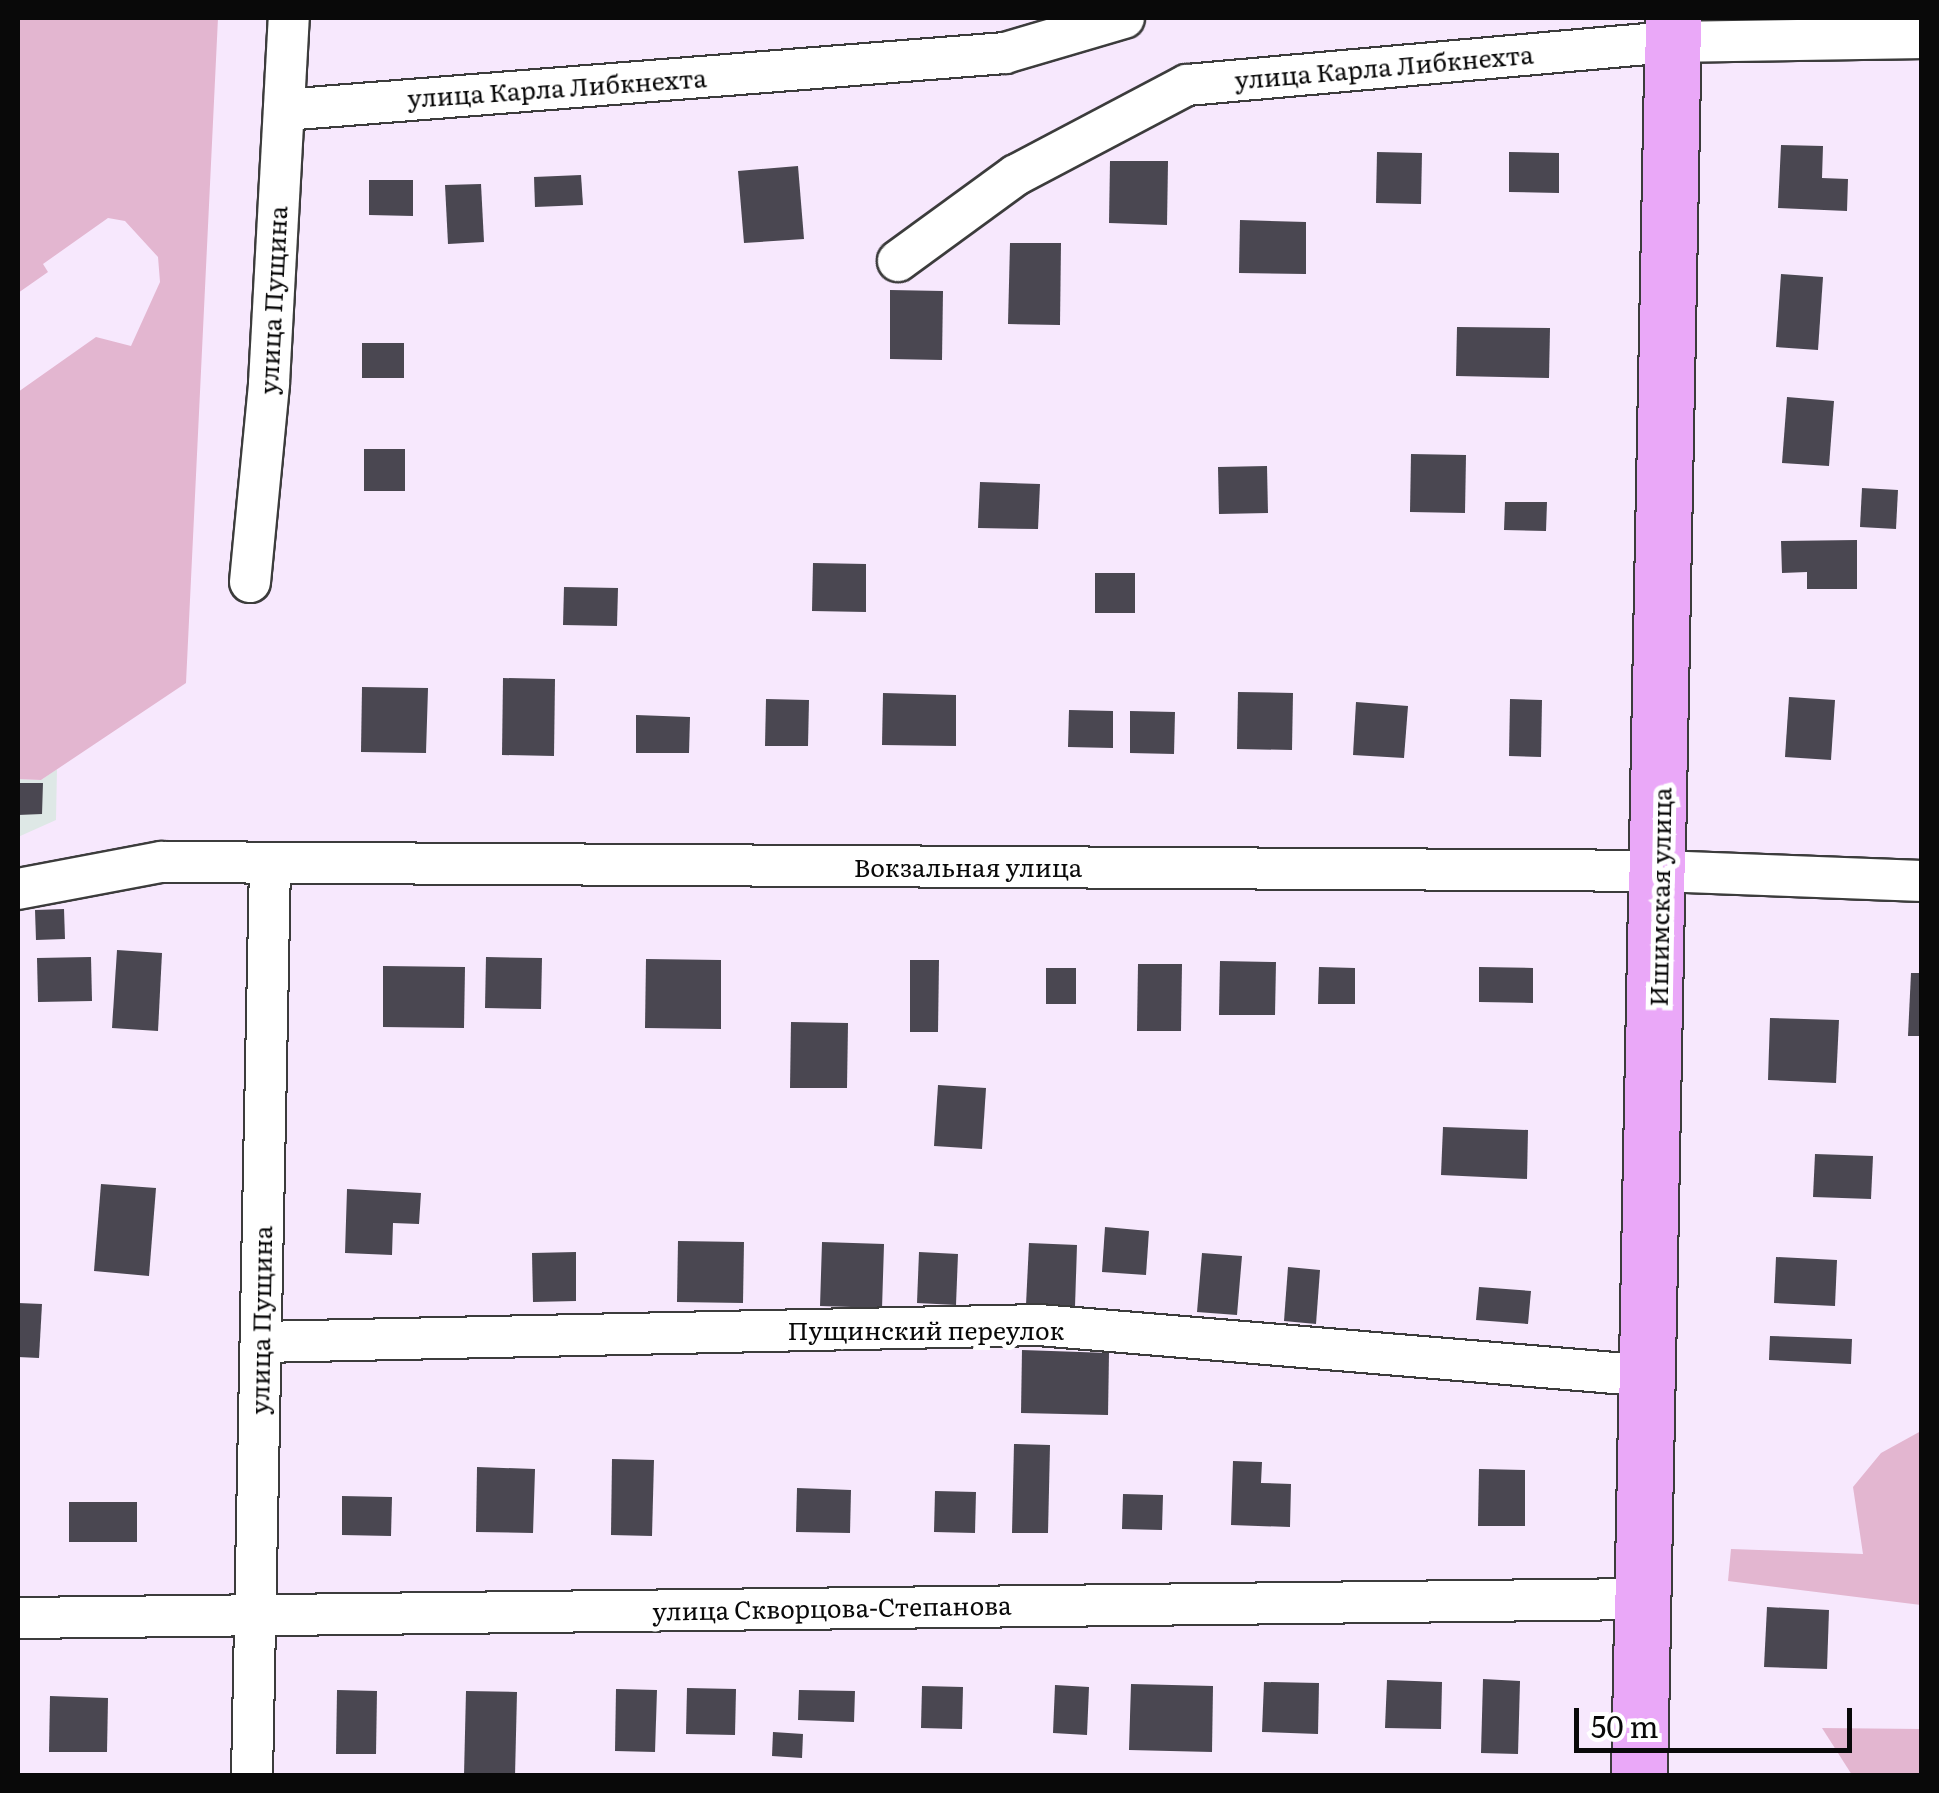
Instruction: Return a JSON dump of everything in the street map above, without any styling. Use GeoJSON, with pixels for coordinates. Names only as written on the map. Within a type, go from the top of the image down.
{"type":"FeatureCollection","features":[{"type":"Feature","properties":{"kind":"main road","name":"Ишимская улица"},"geometry":{"type":"LineString","coordinates":[[1639,1776],[1646,1600],[1673,30]]}},
{"type":"Feature","properties":{"kind":"street","name":"улица Пущина"},"geometry":{"type":"LineString","coordinates":[[250,582],[289,18]]}},
{"type":"Feature","properties":{"kind":"street","name":"улица Карла Либкнехта"},"geometry":{"type":"LineString","coordinates":[[284,110],[1005,54],[1124,18]]}},
{"type":"Feature","properties":{"kind":"street","name":"улица Карла Либкнехта"},"geometry":{"type":"LineString","coordinates":[[898,262],[1016,176],[1187,85],[1673,30],[1922,38]]}},
{"type":"Feature","properties":{"kind":"street","name":"Вокзальная улица"},"geometry":{"type":"LineString","coordinates":[[18,889],[161,862],[1660,871],[1922,881]]}},
{"type":"Feature","properties":{"kind":"street","name":"улица Пущина"},"geometry":{"type":"LineString","coordinates":[[252,1776],[270,864]]}},
{"type":"Feature","properties":{"kind":"street","name":"Пущинский переулок"},"geometry":{"type":"LineString","coordinates":[[261,1342],[1039,1326],[1650,1376]]}},
{"type":"Feature","properties":{"kind":"street","name":"улица Скворцова-Степанова"},"geometry":{"type":"LineString","coordinates":[[18,1618],[1646,1600]]}},
{"type":"Feature","properties":{"kind":"shaded area"},"geometry":{"type":"Polygon","coordinates":[[[18,18],[218,18],[186,683],[41,780],[18,779],[18,392],[96,337],[131,346],[160,282],[158,257],[125,221],[108,218],[43,264],[48,272],[18,293],[18,18]]]}},
{"type":"Feature","properties":{"kind":"shaded area"},"geometry":{"type":"Polygon","coordinates":[[[57,769],[56,820],[18,837],[18,779],[41,780],[57,769]]]}},
{"type":"Feature","properties":{"kind":"shaded area"},"geometry":{"type":"Polygon","coordinates":[[[1921,1431],[1921,1605],[1728,1581],[1731,1549],[1863,1554],[1853,1487],[1881,1453],[1921,1431]]]}},
{"type":"Feature","properties":{"kind":"shaded area"},"geometry":{"type":"Polygon","coordinates":[[[1822,1728],[1921,1729],[1921,1775],[1852,1775],[1822,1728]]]}},
{"type":"Feature","properties":{"kind":"building"},"geometry":{"type":"Polygon","coordinates":[[[1781,145],[1823,146],[1822,178],[1848,179],[1847,211],[1778,208],[1781,145]]]}},
{"type":"Feature","properties":{"kind":"building"},"geometry":{"type":"Polygon","coordinates":[[[1377,152],[1422,153],[1421,204],[1376,203],[1377,152]]]}},
{"type":"Feature","properties":{"kind":"building"},"geometry":{"type":"Polygon","coordinates":[[[1509,152],[1559,153],[1559,193],[1509,192],[1509,152]]]}},
{"type":"Feature","properties":{"kind":"building"},"geometry":{"type":"Polygon","coordinates":[[[1110,161],[1168,161],[1167,225],[1109,223],[1110,161]]]}},
{"type":"Feature","properties":{"kind":"building"},"geometry":{"type":"Polygon","coordinates":[[[798,166],[804,239],[744,243],[738,171],[798,166]]]}},
{"type":"Feature","properties":{"kind":"building"},"geometry":{"type":"Polygon","coordinates":[[[581,175],[583,205],[535,207],[534,177],[581,175]]]}},
{"type":"Feature","properties":{"kind":"building"},"geometry":{"type":"Polygon","coordinates":[[[369,180],[413,180],[413,216],[369,215],[369,180]]]}},
{"type":"Feature","properties":{"kind":"building"},"geometry":{"type":"Polygon","coordinates":[[[481,184],[484,242],[448,244],[445,185],[481,184]]]}},
{"type":"Feature","properties":{"kind":"building"},"geometry":{"type":"Polygon","coordinates":[[[1240,220],[1306,222],[1306,274],[1239,273],[1240,220]]]}},
{"type":"Feature","properties":{"kind":"building"},"geometry":{"type":"Polygon","coordinates":[[[1010,243],[1061,243],[1060,325],[1008,324],[1010,243]]]}},
{"type":"Feature","properties":{"kind":"building"},"geometry":{"type":"Polygon","coordinates":[[[1781,274],[1823,277],[1818,350],[1776,347],[1781,274]]]}},
{"type":"Feature","properties":{"kind":"building"},"geometry":{"type":"Polygon","coordinates":[[[890,290],[943,291],[942,360],[890,359],[890,290]]]}},
{"type":"Feature","properties":{"kind":"building"},"geometry":{"type":"Polygon","coordinates":[[[1457,327],[1550,328],[1549,378],[1456,376],[1457,327]]]}},
{"type":"Feature","properties":{"kind":"building"},"geometry":{"type":"Polygon","coordinates":[[[362,343],[404,343],[404,378],[362,378],[362,343]]]}},
{"type":"Feature","properties":{"kind":"building"},"geometry":{"type":"Polygon","coordinates":[[[1787,397],[1834,401],[1829,466],[1782,463],[1787,397]]]}},
{"type":"Feature","properties":{"kind":"building"},"geometry":{"type":"Polygon","coordinates":[[[364,449],[405,449],[405,491],[364,491],[364,449]]]}},
{"type":"Feature","properties":{"kind":"building"},"geometry":{"type":"Polygon","coordinates":[[[1411,454],[1466,455],[1465,513],[1410,512],[1411,454]]]}},
{"type":"Feature","properties":{"kind":"building"},"geometry":{"type":"Polygon","coordinates":[[[1267,466],[1268,513],[1219,514],[1218,467],[1267,466]]]}},
{"type":"Feature","properties":{"kind":"building"},"geometry":{"type":"Polygon","coordinates":[[[980,482],[1040,484],[1038,529],[978,528],[980,482]]]}},
{"type":"Feature","properties":{"kind":"building"},"geometry":{"type":"Polygon","coordinates":[[[1862,488],[1898,490],[1896,529],[1860,527],[1862,488]]]}},
{"type":"Feature","properties":{"kind":"building"},"geometry":{"type":"Polygon","coordinates":[[[1505,502],[1547,502],[1546,531],[1504,530],[1505,502]]]}},
{"type":"Feature","properties":{"kind":"building"},"geometry":{"type":"Polygon","coordinates":[[[1857,540],[1857,589],[1807,589],[1807,572],[1782,573],[1781,541],[1857,540]]]}},
{"type":"Feature","properties":{"kind":"building"},"geometry":{"type":"Polygon","coordinates":[[[813,563],[866,564],[866,612],[812,611],[813,563]]]}},
{"type":"Feature","properties":{"kind":"building"},"geometry":{"type":"Polygon","coordinates":[[[1095,573],[1135,573],[1135,613],[1095,613],[1095,573]]]}},
{"type":"Feature","properties":{"kind":"building"},"geometry":{"type":"Polygon","coordinates":[[[564,587],[618,588],[617,626],[563,625],[564,587]]]}},
{"type":"Feature","properties":{"kind":"building"},"geometry":{"type":"Polygon","coordinates":[[[503,678],[555,679],[554,756],[502,755],[503,678]]]}},
{"type":"Feature","properties":{"kind":"building"},"geometry":{"type":"Polygon","coordinates":[[[362,687],[428,688],[426,753],[361,752],[362,687]]]}},
{"type":"Feature","properties":{"kind":"building"},"geometry":{"type":"Polygon","coordinates":[[[1238,692],[1293,693],[1292,750],[1237,749],[1238,692]]]}},
{"type":"Feature","properties":{"kind":"building"},"geometry":{"type":"Polygon","coordinates":[[[883,693],[956,695],[956,746],[882,745],[883,693]]]}},
{"type":"Feature","properties":{"kind":"building"},"geometry":{"type":"Polygon","coordinates":[[[1789,697],[1835,700],[1831,760],[1785,757],[1789,697]]]}},
{"type":"Feature","properties":{"kind":"building"},"geometry":{"type":"Polygon","coordinates":[[[766,699],[809,700],[808,746],[765,746],[766,699]]]}},
{"type":"Feature","properties":{"kind":"building"},"geometry":{"type":"Polygon","coordinates":[[[1510,699],[1542,700],[1541,757],[1509,756],[1510,699]]]}},
{"type":"Feature","properties":{"kind":"building"},"geometry":{"type":"Polygon","coordinates":[[[1356,702],[1408,706],[1404,758],[1353,755],[1356,702]]]}},
{"type":"Feature","properties":{"kind":"building"},"geometry":{"type":"Polygon","coordinates":[[[1069,710],[1113,711],[1113,748],[1068,747],[1069,710]]]}},
{"type":"Feature","properties":{"kind":"building"},"geometry":{"type":"Polygon","coordinates":[[[1130,711],[1175,712],[1174,754],[1130,753],[1130,711]]]}},
{"type":"Feature","properties":{"kind":"building"},"geometry":{"type":"Polygon","coordinates":[[[636,715],[690,717],[689,753],[636,753],[636,715]]]}},
{"type":"Feature","properties":{"kind":"building"},"geometry":{"type":"Polygon","coordinates":[[[18,783],[43,783],[42,814],[18,815],[18,783]]]}},
{"type":"Feature","properties":{"kind":"building"},"geometry":{"type":"Polygon","coordinates":[[[64,909],[65,939],[36,940],[35,910],[64,909]]]}},
{"type":"Feature","properties":{"kind":"building"},"geometry":{"type":"Polygon","coordinates":[[[117,950],[162,953],[158,1031],[112,1028],[117,950]]]}},
{"type":"Feature","properties":{"kind":"building"},"geometry":{"type":"Polygon","coordinates":[[[91,957],[92,1001],[38,1002],[37,958],[91,957]]]}},
{"type":"Feature","properties":{"kind":"building"},"geometry":{"type":"Polygon","coordinates":[[[486,957],[542,958],[541,1009],[485,1008],[486,957]]]}},
{"type":"Feature","properties":{"kind":"building"},"geometry":{"type":"Polygon","coordinates":[[[646,959],[721,960],[721,1029],[645,1028],[646,959]]]}},
{"type":"Feature","properties":{"kind":"building"},"geometry":{"type":"Polygon","coordinates":[[[910,960],[939,960],[938,1032],[910,1032],[910,960]]]}},
{"type":"Feature","properties":{"kind":"building"},"geometry":{"type":"Polygon","coordinates":[[[1220,961],[1276,962],[1275,1015],[1219,1015],[1220,961]]]}},
{"type":"Feature","properties":{"kind":"building"},"geometry":{"type":"Polygon","coordinates":[[[1138,964],[1182,964],[1181,1031],[1137,1031],[1138,964]]]}},
{"type":"Feature","properties":{"kind":"building"},"geometry":{"type":"Polygon","coordinates":[[[383,966],[465,967],[464,1028],[383,1027],[383,966]]]}},
{"type":"Feature","properties":{"kind":"building"},"geometry":{"type":"Polygon","coordinates":[[[1319,967],[1355,968],[1355,1004],[1318,1004],[1319,967]]]}},
{"type":"Feature","properties":{"kind":"building"},"geometry":{"type":"Polygon","coordinates":[[[1479,967],[1533,968],[1533,1003],[1479,1002],[1479,967]]]}},
{"type":"Feature","properties":{"kind":"building"},"geometry":{"type":"Polygon","coordinates":[[[1046,968],[1076,968],[1076,1004],[1046,1004],[1046,968]]]}},
{"type":"Feature","properties":{"kind":"building"},"geometry":{"type":"Polygon","coordinates":[[[1911,973],[1922,973],[1922,1036],[1908,1036],[1911,973]]]}},
{"type":"Feature","properties":{"kind":"building"},"geometry":{"type":"Polygon","coordinates":[[[1770,1018],[1839,1020],[1836,1083],[1768,1080],[1770,1018]]]}},
{"type":"Feature","properties":{"kind":"building"},"geometry":{"type":"Polygon","coordinates":[[[791,1022],[848,1023],[847,1088],[790,1088],[791,1022]]]}},
{"type":"Feature","properties":{"kind":"building"},"geometry":{"type":"Polygon","coordinates":[[[938,1085],[986,1088],[982,1149],[934,1146],[938,1085]]]}},
{"type":"Feature","properties":{"kind":"building"},"geometry":{"type":"Polygon","coordinates":[[[1443,1127],[1528,1130],[1527,1179],[1441,1175],[1443,1127]]]}},
{"type":"Feature","properties":{"kind":"building"},"geometry":{"type":"Polygon","coordinates":[[[1815,1154],[1873,1156],[1871,1199],[1813,1197],[1815,1154]]]}},
{"type":"Feature","properties":{"kind":"building"},"geometry":{"type":"Polygon","coordinates":[[[101,1184],[156,1188],[149,1276],[94,1271],[101,1184]]]}},
{"type":"Feature","properties":{"kind":"building"},"geometry":{"type":"Polygon","coordinates":[[[347,1189],[421,1193],[419,1224],[393,1223],[392,1255],[345,1253],[347,1189]]]}},
{"type":"Feature","properties":{"kind":"building"},"geometry":{"type":"Polygon","coordinates":[[[1105,1227],[1149,1231],[1146,1275],[1102,1272],[1105,1227]]]}},
{"type":"Feature","properties":{"kind":"building"},"geometry":{"type":"Polygon","coordinates":[[[678,1241],[744,1242],[743,1303],[677,1302],[678,1241]]]}},
{"type":"Feature","properties":{"kind":"building"},"geometry":{"type":"Polygon","coordinates":[[[822,1242],[884,1244],[882,1308],[820,1306],[822,1242]]]}},
{"type":"Feature","properties":{"kind":"building"},"geometry":{"type":"Polygon","coordinates":[[[1029,1243],[1077,1245],[1075,1307],[1026,1305],[1029,1243]]]}},
{"type":"Feature","properties":{"kind":"building"},"geometry":{"type":"Polygon","coordinates":[[[576,1252],[576,1301],[533,1302],[532,1253],[576,1252]]]}},
{"type":"Feature","properties":{"kind":"building"},"geometry":{"type":"Polygon","coordinates":[[[919,1252],[958,1254],[956,1305],[917,1303],[919,1252]]]}},
{"type":"Feature","properties":{"kind":"building"},"geometry":{"type":"Polygon","coordinates":[[[1202,1253],[1242,1256],[1237,1315],[1197,1312],[1202,1253]]]}},
{"type":"Feature","properties":{"kind":"building"},"geometry":{"type":"Polygon","coordinates":[[[1776,1257],[1837,1260],[1835,1306],[1774,1303],[1776,1257]]]}},
{"type":"Feature","properties":{"kind":"building"},"geometry":{"type":"Polygon","coordinates":[[[1288,1267],[1320,1270],[1316,1324],[1284,1321],[1288,1267]]]}},
{"type":"Feature","properties":{"kind":"building"},"geometry":{"type":"Polygon","coordinates":[[[1479,1287],[1531,1291],[1528,1324],[1476,1320],[1479,1287]]]}},
{"type":"Feature","properties":{"kind":"building"},"geometry":{"type":"Polygon","coordinates":[[[18,1303],[42,1304],[39,1358],[18,1357],[18,1303]]]}},
{"type":"Feature","properties":{"kind":"building"},"geometry":{"type":"Polygon","coordinates":[[[1770,1336],[1852,1339],[1851,1364],[1769,1360],[1770,1336]]]}},
{"type":"Feature","properties":{"kind":"building"},"geometry":{"type":"Polygon","coordinates":[[[1022,1350],[1109,1353],[1108,1415],[1021,1413],[1022,1350]]]}},
{"type":"Feature","properties":{"kind":"building"},"geometry":{"type":"Polygon","coordinates":[[[1014,1444],[1050,1445],[1048,1533],[1012,1533],[1014,1444]]]}},
{"type":"Feature","properties":{"kind":"building"},"geometry":{"type":"Polygon","coordinates":[[[612,1459],[654,1460],[652,1536],[611,1535],[612,1459]]]}},
{"type":"Feature","properties":{"kind":"building"},"geometry":{"type":"Polygon","coordinates":[[[1233,1461],[1262,1462],[1261,1483],[1291,1484],[1290,1527],[1231,1525],[1233,1461]]]}},
{"type":"Feature","properties":{"kind":"building"},"geometry":{"type":"Polygon","coordinates":[[[477,1467],[535,1469],[533,1533],[476,1532],[477,1467]]]}},
{"type":"Feature","properties":{"kind":"building"},"geometry":{"type":"Polygon","coordinates":[[[1479,1469],[1525,1470],[1525,1526],[1478,1526],[1479,1469]]]}},
{"type":"Feature","properties":{"kind":"building"},"geometry":{"type":"Polygon","coordinates":[[[797,1488],[851,1490],[850,1533],[796,1532],[797,1488]]]}},
{"type":"Feature","properties":{"kind":"building"},"geometry":{"type":"Polygon","coordinates":[[[935,1491],[976,1492],[975,1533],[934,1532],[935,1491]]]}},
{"type":"Feature","properties":{"kind":"building"},"geometry":{"type":"Polygon","coordinates":[[[1123,1494],[1163,1495],[1162,1530],[1122,1529],[1123,1494]]]}},
{"type":"Feature","properties":{"kind":"building"},"geometry":{"type":"Polygon","coordinates":[[[342,1496],[392,1497],[391,1536],[342,1535],[342,1496]]]}},
{"type":"Feature","properties":{"kind":"building"},"geometry":{"type":"Polygon","coordinates":[[[69,1502],[137,1502],[137,1542],[69,1542],[69,1502]]]}},
{"type":"Feature","properties":{"kind":"building"},"geometry":{"type":"Polygon","coordinates":[[[1767,1607],[1829,1610],[1827,1669],[1764,1667],[1767,1607]]]}},
{"type":"Feature","properties":{"kind":"building"},"geometry":{"type":"Polygon","coordinates":[[[1483,1679],[1520,1681],[1518,1754],[1481,1753],[1483,1679]]]}},
{"type":"Feature","properties":{"kind":"building"},"geometry":{"type":"Polygon","coordinates":[[[1387,1680],[1442,1682],[1441,1729],[1385,1728],[1387,1680]]]}},
{"type":"Feature","properties":{"kind":"building"},"geometry":{"type":"Polygon","coordinates":[[[1264,1682],[1319,1683],[1318,1734],[1262,1732],[1264,1682]]]}},
{"type":"Feature","properties":{"kind":"building"},"geometry":{"type":"Polygon","coordinates":[[[1131,1684],[1213,1686],[1212,1752],[1129,1750],[1131,1684]]]}},
{"type":"Feature","properties":{"kind":"building"},"geometry":{"type":"Polygon","coordinates":[[[1055,1685],[1089,1687],[1087,1735],[1053,1733],[1055,1685]]]}},
{"type":"Feature","properties":{"kind":"building"},"geometry":{"type":"Polygon","coordinates":[[[922,1686],[963,1687],[962,1729],[921,1728],[922,1686]]]}},
{"type":"Feature","properties":{"kind":"building"},"geometry":{"type":"Polygon","coordinates":[[[687,1688],[736,1689],[735,1735],[686,1734],[687,1688]]]}},
{"type":"Feature","properties":{"kind":"building"},"geometry":{"type":"Polygon","coordinates":[[[616,1689],[657,1690],[655,1752],[615,1751],[616,1689]]]}},
{"type":"Feature","properties":{"kind":"building"},"geometry":{"type":"Polygon","coordinates":[[[337,1690],[377,1691],[376,1754],[336,1754],[337,1690]]]}},
{"type":"Feature","properties":{"kind":"building"},"geometry":{"type":"Polygon","coordinates":[[[799,1690],[855,1691],[854,1722],[798,1720],[799,1690]]]}},
{"type":"Feature","properties":{"kind":"building"},"geometry":{"type":"Polygon","coordinates":[[[466,1691],[517,1692],[515,1776],[464,1775],[466,1691]]]}},
{"type":"Feature","properties":{"kind":"building"},"geometry":{"type":"Polygon","coordinates":[[[50,1696],[108,1698],[107,1752],[49,1752],[50,1696]]]}},
{"type":"Feature","properties":{"kind":"building"},"geometry":{"type":"Polygon","coordinates":[[[773,1732],[803,1734],[802,1758],[772,1756],[773,1732]]]}}]}
